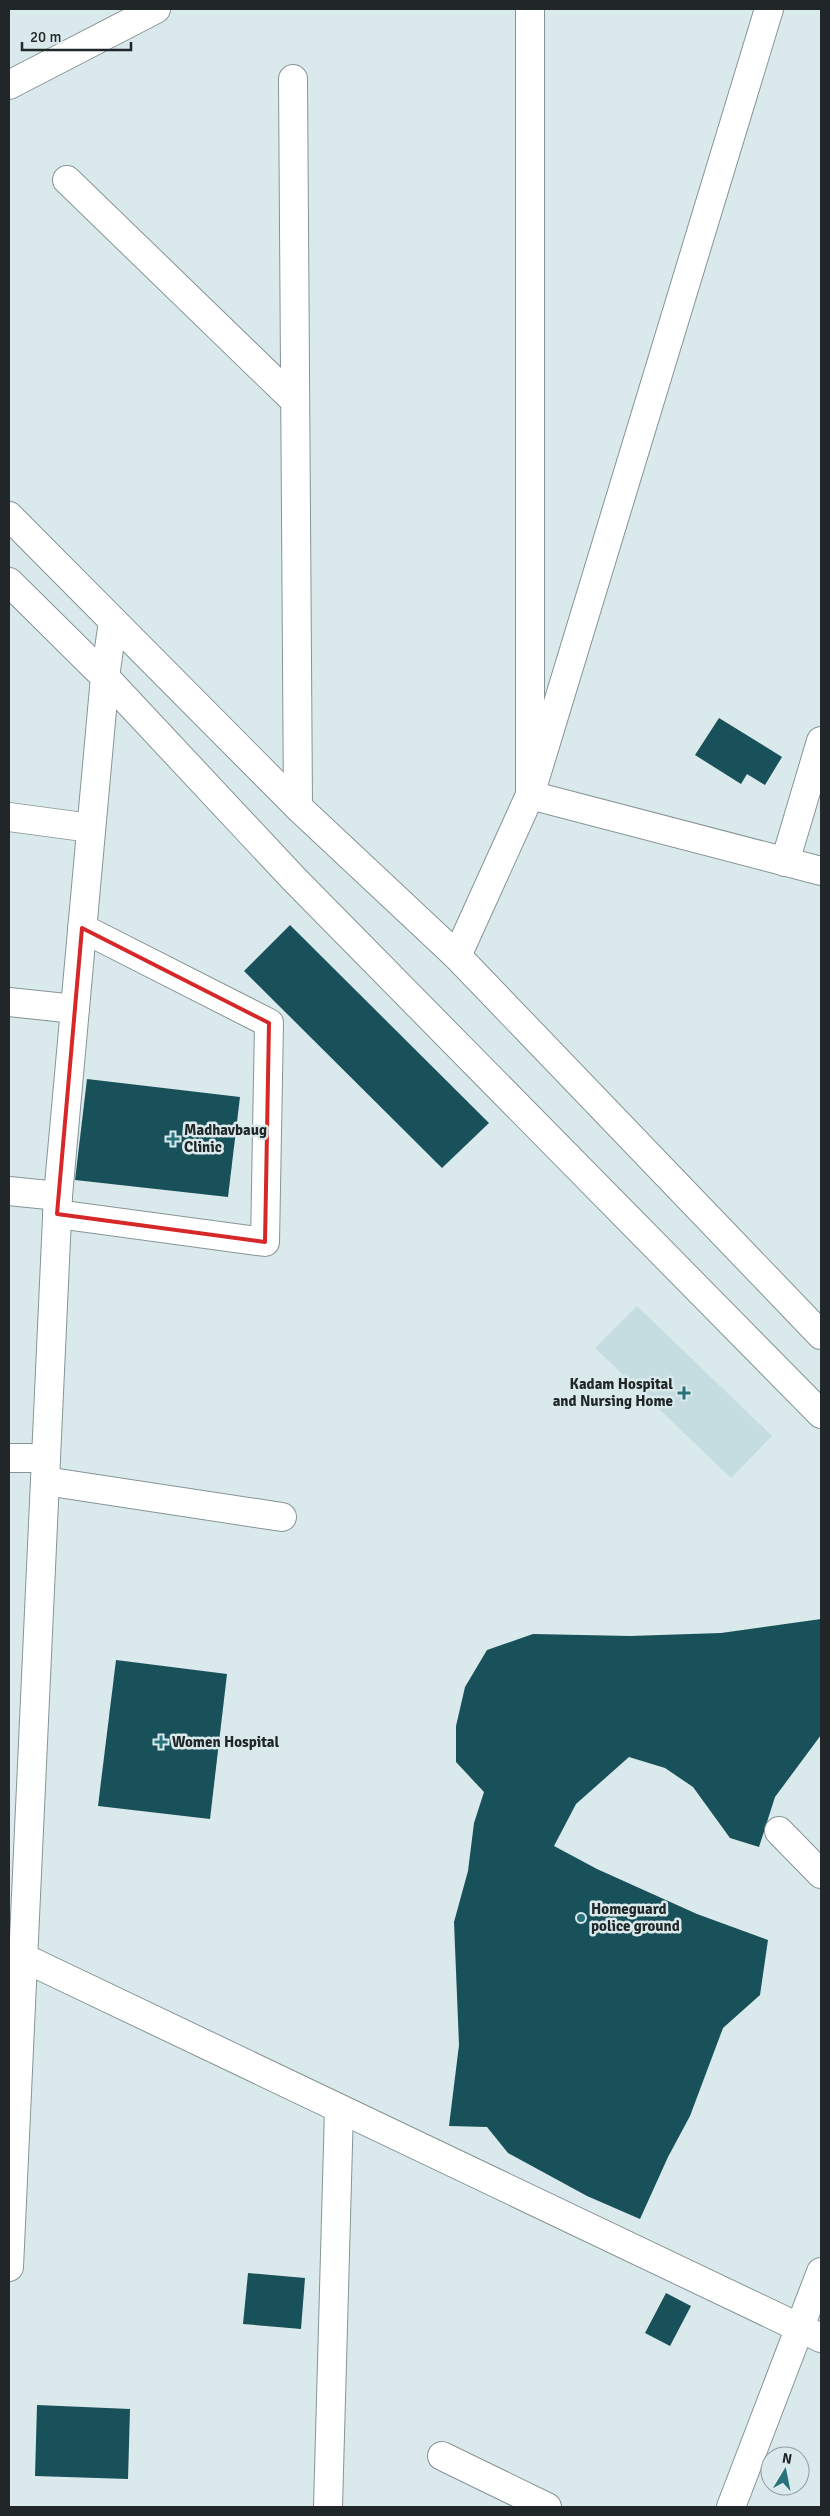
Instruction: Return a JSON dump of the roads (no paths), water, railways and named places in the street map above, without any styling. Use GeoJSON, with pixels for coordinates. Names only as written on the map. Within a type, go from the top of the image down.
{"type":"FeatureCollection","features":[{"type":"Feature","properties":{"kind":"street"},"geometry":{"type":"LineString","coordinates":[[9,85],[156,9]]}},
{"type":"Feature","properties":{"kind":"street"},"geometry":{"type":"LineString","coordinates":[[530,9],[530,795]]}},
{"type":"Feature","properties":{"kind":"street"},"geometry":{"type":"LineString","coordinates":[[457,956],[530,795],[769,9]]}},
{"type":"Feature","properties":{"kind":"street"},"geometry":{"type":"LineString","coordinates":[[293,78],[298,807]]}},
{"type":"Feature","properties":{"kind":"street"},"geometry":{"type":"LineString","coordinates":[[67,180],[294,400]]}},
{"type":"Feature","properties":{"kind":"street"},"geometry":{"type":"LineString","coordinates":[[9,516],[298,807],[457,956],[821,1335]]}},
{"type":"Feature","properties":{"kind":"street"},"geometry":{"type":"LineString","coordinates":[[9,582],[104,677],[294,879],[821,1414]]}},
{"type":"Feature","properties":{"kind":"street"},"geometry":{"type":"LineString","coordinates":[[9,2267],[58,1205],[104,677],[113,621]]}},
{"type":"Feature","properties":{"kind":"street"},"geometry":{"type":"LineString","coordinates":[[784,862],[821,741]]}},
{"type":"Feature","properties":{"kind":"street"},"geometry":{"type":"LineString","coordinates":[[530,795],[821,872]]}},
{"type":"Feature","properties":{"kind":"street"},"geometry":{"type":"LineString","coordinates":[[9,818],[91,828]]}},
{"type":"Feature","properties":{"kind":"street"},"geometry":{"type":"LineString","coordinates":[[9,1191],[58,1205],[265,1242],[269,1023],[82,928]]}},
{"type":"Feature","properties":{"kind":"street"},"geometry":{"type":"LineString","coordinates":[[9,1002],[75,1009]]}},
{"type":"Feature","properties":{"kind":"street"},"geometry":{"type":"LineString","coordinates":[[9,1458],[46,1470],[282,1517]]}},
{"type":"Feature","properties":{"kind":"street"},"geometry":{"type":"LineString","coordinates":[[779,1831],[821,1874]]}},
{"type":"Feature","properties":{"kind":"street"},"geometry":{"type":"LineString","coordinates":[[24,1958],[811,2334]]}},
{"type":"Feature","properties":{"kind":"street"},"geometry":{"type":"LineString","coordinates":[[328,2507],[340,2109]]}},
{"type":"Feature","properties":{"kind":"street"},"geometry":{"type":"LineString","coordinates":[[731,2507],[811,2334],[821,2272]]}},
{"type":"Feature","properties":{"kind":"street"},"geometry":{"type":"LineString","coordinates":[[442,2456],[547,2507]]}},
{"type":"Feature","properties":{"kind":"place","name":"Madhavbaug Clinic"},"geometry":{"type":"Point","coordinates":[173,1139]}},
{"type":"Feature","properties":{"kind":"place","name":"Kadam Hospital and Nursing Home"},"geometry":{"type":"Point","coordinates":[684,1393]}},
{"type":"Feature","properties":{"kind":"place","name":"Women Hospital"},"geometry":{"type":"Point","coordinates":[161,1742]}},
{"type":"Feature","properties":{"kind":"place","name":"Homeguard police ground"},"geometry":{"type":"Point","coordinates":[581,1918]}}]}
